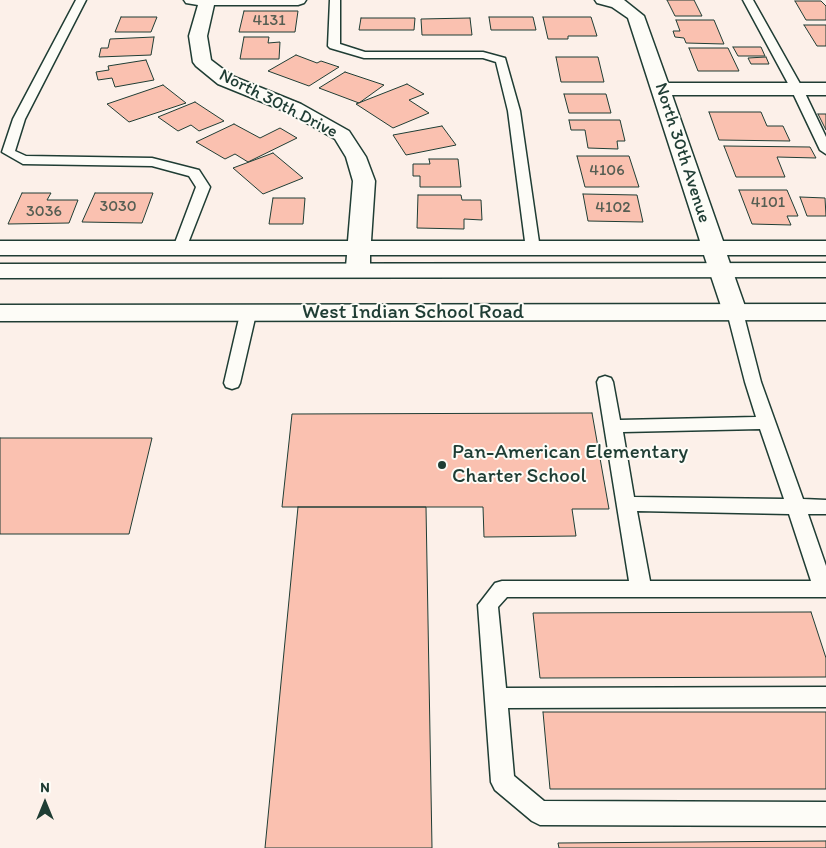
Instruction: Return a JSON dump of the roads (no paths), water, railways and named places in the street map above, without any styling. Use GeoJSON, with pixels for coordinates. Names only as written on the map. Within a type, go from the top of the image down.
{"type":"FeatureCollection","features":[{"type":"Feature","properties":{"kind":"street"},"geometry":{"type":"LineString","coordinates":[[192,0],[298,0]]}},
{"type":"Feature","properties":{"kind":"street","name":"North 30th Drive"},"geometry":{"type":"LineString","coordinates":[[207,0],[198,36],[202,62],[225,80],[294,108],[342,135],[356,157],[364,181],[358,260]]}},
{"type":"Feature","properties":{"kind":"street","name":"North 30th Avenue"},"geometry":{"type":"LineString","coordinates":[[610,2],[636,16],[735,312]]}},
{"type":"Feature","properties":{"kind":"street"},"geometry":{"type":"LineString","coordinates":[[661,89],[826,90]]}},
{"type":"Feature","properties":{"kind":"street","name":"West Indian School Road"},"geometry":{"type":"LineString","coordinates":[[0,248],[180,248],[358,260],[721,270],[826,270]]}},
{"type":"Feature","properties":{"kind":"street","name":"West Indian School Road"},"geometry":{"type":"LineString","coordinates":[[0,271],[358,260],[533,249],[826,248]]}},
{"type":"Feature","properties":{"kind":"street","name":"West Indian School Road"},"geometry":{"type":"LineString","coordinates":[[0,313],[826,312]]}},
{"type":"Feature","properties":{"kind":"lane"},"geometry":{"type":"LineString","coordinates":[[81,0],[19,119],[8,152],[23,160],[152,162],[194,173],[203,187],[180,248]]}},
{"type":"Feature","properties":{"kind":"lane"},"geometry":{"type":"LineString","coordinates":[[335,0],[334,46],[364,55],[483,55],[501,60],[514,111],[533,249]]}},
{"type":"Feature","properties":{"kind":"lane"},"geometry":{"type":"LineString","coordinates":[[748,0],[797,90],[826,150]]}},
{"type":"Feature","properties":{"kind":"lane"},"geometry":{"type":"LineString","coordinates":[[735,312],[753,382],[825,589],[502,589],[488,604],[503,782],[540,813],[826,814]]}},
{"type":"Feature","properties":{"kind":"lane"},"geometry":{"type":"LineString","coordinates":[[232,383],[248,314]]}},
{"type":"Feature","properties":{"kind":"lane"},"geometry":{"type":"LineString","coordinates":[[605,382],[641,589]]}},
{"type":"Feature","properties":{"kind":"lane"},"geometry":{"type":"LineString","coordinates":[[613,426],[767,423]]}},
{"type":"Feature","properties":{"kind":"lane"},"geometry":{"type":"LineString","coordinates":[[626,504],[826,507]]}},
{"type":"Feature","properties":{"kind":"lane"},"geometry":{"type":"LineString","coordinates":[[496,698],[826,697]]}},
{"type":"Feature","properties":{"kind":"place","name":"Pan-American Elementary Charter School"},"geometry":{"type":"Point","coordinates":[442,465]}}]}
